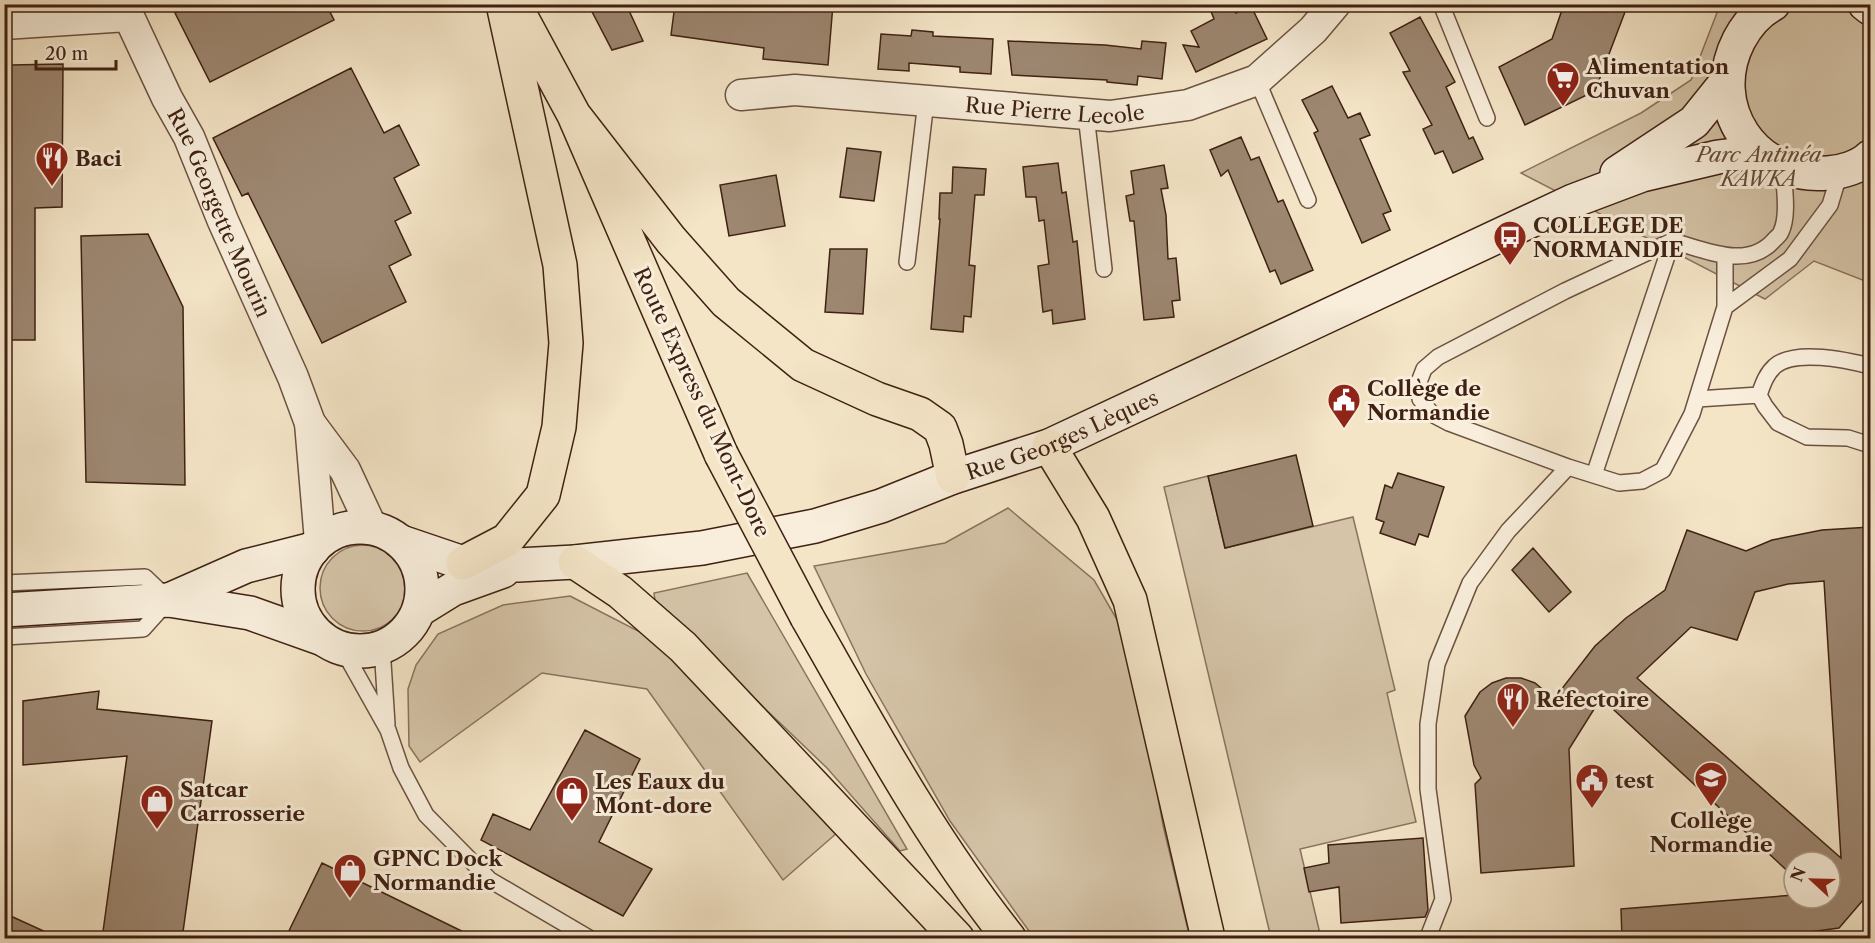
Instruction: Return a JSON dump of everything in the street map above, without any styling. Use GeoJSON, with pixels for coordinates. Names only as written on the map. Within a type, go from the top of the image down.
{"type":"FeatureCollection","features":[{"type":"Feature","properties":{"kind":"main road"},"geometry":{"type":"LineString","coordinates":[[463,563],[507,540],[543,495],[559,427],[566,343],[560,265],[503,4]]}},
{"type":"Feature","properties":{"kind":"main road","name":"Route Express du Mont-Dore"},"geometry":{"type":"LineString","coordinates":[[514,4],[574,116],[721,454],[807,617],[895,771],[978,900],[1009,939]]}},
{"type":"Feature","properties":{"kind":"main road"},"geometry":{"type":"LineString","coordinates":[[1865,4],[1870,8]]}},
{"type":"Feature","properties":{"kind":"main road"},"geometry":{"type":"LineString","coordinates":[[1767,6],[1740,37],[1732,54],[1727,81],[1729,101],[1744,138],[1771,160],[1811,175],[1862,163]]}},
{"type":"Feature","properties":{"kind":"main road","name":"Rue Georges Lèques"},"geometry":{"type":"LineString","coordinates":[[1573,201],[1694,122],[1727,81]]}},
{"type":"Feature","properties":{"kind":"main road"},"geometry":{"type":"LineString","coordinates":[[574,116],[671,240],[726,302],[802,365],[877,399],[920,414],[940,428],[953,477]]}},
{"type":"Feature","properties":{"kind":"main road","name":"Rue Georges Lèques"},"geometry":{"type":"LineString","coordinates":[[401,542],[463,563],[518,565],[575,562],[702,548],[815,526],[881,506],[953,477],[1049,446],[1573,201],[1642,176],[1718,157],[1771,160]]}},
{"type":"Feature","properties":{"kind":"main road"},"geometry":{"type":"LineString","coordinates":[[1049,446],[1093,518],[1130,600],[1208,939]]}},
{"type":"Feature","properties":{"kind":"main road"},"geometry":{"type":"LineString","coordinates":[[4,610],[169,600],[250,613],[333,644],[362,651],[382,647],[398,638],[410,626],[418,610],[422,592],[420,574],[413,556],[401,542],[388,533],[372,528],[354,527],[336,531],[316,545],[246,567],[169,600]]}},
{"type":"Feature","properties":{"kind":"main road"},"geometry":{"type":"LineString","coordinates":[[316,545],[302,566],[298,586],[300,606],[309,625],[333,644]]}},
{"type":"Feature","properties":{"kind":"main road"},"geometry":{"type":"LineString","coordinates":[[575,562],[620,592],[683,647],[957,939]]}},
{"type":"Feature","properties":{"kind":"main road","name":"Rue Georges Lèques"},"geometry":{"type":"LineString","coordinates":[[418,610],[453,589],[518,565]]}},
{"type":"Feature","properties":{"kind":"street","name":"Rue Pierre Lecole"},"geometry":{"type":"LineString","coordinates":[[741,95],[795,90],[1110,116],[1188,105],[1257,80],[1313,30],[1335,4]]}},
{"type":"Feature","properties":{"kind":"street"},"geometry":{"type":"LineString","coordinates":[[4,24],[126,10]]}},
{"type":"Feature","properties":{"kind":"street","name":"Rue Georgette Mourin"},"geometry":{"type":"LineString","coordinates":[[126,10],[167,98],[189,138],[223,221],[293,376],[310,423],[345,470],[372,528]]}},
{"type":"Feature","properties":{"kind":"street","name":"Rue Georgette Mourin"},"geometry":{"type":"LineString","coordinates":[[310,423],[316,545]]}},
{"type":"Feature","properties":{"kind":"lane"},"geometry":{"type":"LineString","coordinates":[[1441,4],[1487,118]]}},
{"type":"Feature","properties":{"kind":"lane"},"geometry":{"type":"LineString","coordinates":[[1257,80],[1308,200]]}},
{"type":"Feature","properties":{"kind":"lane"},"geometry":{"type":"LineString","coordinates":[[908,262],[926,101]]}},
{"type":"Feature","properties":{"kind":"lane"},"geometry":{"type":"LineString","coordinates":[[1086,115],[1104,269]]}},
{"type":"Feature","properties":{"kind":"lane"},"geometry":{"type":"LineString","coordinates":[[1725,256],[1725,307],[1692,414],[1663,470],[1642,480],[1619,483],[1568,467],[1449,423],[1432,414],[1420,399],[1419,382],[1424,369],[1438,357],[1565,291],[1672,241],[1725,256],[1749,256],[1767,249],[1781,232],[1785,209],[1771,160]]}},
{"type":"Feature","properties":{"kind":"lane"},"geometry":{"type":"LineString","coordinates":[[1725,307],[1790,259],[1862,163]]}},
{"type":"Feature","properties":{"kind":"lane"},"geometry":{"type":"LineString","coordinates":[[1594,475],[1672,241]]}},
{"type":"Feature","properties":{"kind":"lane"},"geometry":{"type":"LineString","coordinates":[[1870,366],[1842,359],[1792,357],[1776,365],[1765,379],[1759,395],[1778,423],[1807,437],[1848,438],[1870,445]]}},
{"type":"Feature","properties":{"kind":"lane"},"geometry":{"type":"LineString","coordinates":[[1697,399],[1759,395]]}},
{"type":"Feature","properties":{"kind":"lane"},"geometry":{"type":"LineString","coordinates":[[1431,939],[1430,932],[1443,899],[1428,789],[1428,724],[1437,664],[1470,583],[1508,531],[1568,467]]}},
{"type":"Feature","properties":{"kind":"lane"},"geometry":{"type":"LineString","coordinates":[[4,583],[145,577],[169,600],[143,629],[4,638]]}},
{"type":"Feature","properties":{"kind":"lane"},"geometry":{"type":"LineString","coordinates":[[333,644],[388,730],[401,768],[426,815],[490,880],[589,939]]}},
{"type":"Feature","properties":{"kind":"lane"},"geometry":{"type":"LineString","coordinates":[[382,647],[388,730]]}},
{"type":"Feature","properties":{"kind":"green space","name":"Parc Antinéa KAWKA"},"geometry":{"type":"Polygon","coordinates":[[[1720,5],[1870,5],[1870,283],[1814,261],[1765,299],[1521,173],[1641,113],[1691,80],[1720,5]]]}},
{"type":"Feature","properties":{"kind":"green space"},"geometry":{"type":"Polygon","coordinates":[[[1208,476],[1225,548],[1353,517],[1395,690],[1387,693],[1416,822],[1300,849],[1321,938],[1271,938],[1164,487],[1208,476]]]}},
{"type":"Feature","properties":{"kind":"green space"},"geometry":{"type":"Polygon","coordinates":[[[1008,508],[1094,580],[1130,642],[1163,825],[1190,938],[1034,938],[950,821],[866,674],[814,566],[945,543],[1008,508]]]}},
{"type":"Feature","properties":{"kind":"green space"},"geometry":{"type":"Polygon","coordinates":[[[363,545],[387,552],[399,564],[406,588],[399,612],[387,624],[363,631],[339,624],[327,612],[320,588],[327,564],[339,552],[363,545]]]}},
{"type":"Feature","properties":{"kind":"green space"},"geometry":{"type":"Polygon","coordinates":[[[747,573],[907,849],[900,851],[827,768],[685,632],[656,608],[654,593],[747,573]]]}},
{"type":"Feature","properties":{"kind":"green space"},"geometry":{"type":"Polygon","coordinates":[[[570,596],[644,634],[729,709],[838,832],[783,880],[647,689],[542,673],[420,762],[409,746],[408,689],[416,665],[438,634],[503,605],[570,596]]]}},
{"type":"Feature","properties":{"kind":"building"},"geometry":{"type":"Polygon","coordinates":[[[191,4],[326,4],[334,20],[210,82],[175,13],[191,4]]]}},
{"type":"Feature","properties":{"kind":"building"},"geometry":{"type":"Polygon","coordinates":[[[588,4],[626,4],[643,41],[612,50],[588,4]]]}},
{"type":"Feature","properties":{"kind":"building"},"geometry":{"type":"Polygon","coordinates":[[[675,4],[833,4],[828,65],[763,59],[764,48],[671,35],[675,4]]]}},
{"type":"Feature","properties":{"kind":"building"},"geometry":{"type":"Polygon","coordinates":[[[1208,4],[1231,4],[1236,13],[1251,6],[1267,39],[1196,72],[1183,45],[1199,47],[1191,31],[1214,19],[1208,4]]]}},
{"type":"Feature","properties":{"kind":"building"},"geometry":{"type":"Polygon","coordinates":[[[1564,4],[1628,4],[1595,91],[1525,125],[1499,67],[1552,39],[1564,4]]]}},
{"type":"Feature","properties":{"kind":"building"},"geometry":{"type":"Polygon","coordinates":[[[1420,17],[1455,82],[1446,87],[1469,139],[1473,137],[1483,159],[1453,173],[1443,151],[1435,154],[1423,129],[1432,125],[1403,72],[1410,71],[1390,33],[1420,17]]]}},
{"type":"Feature","properties":{"kind":"building"},"geometry":{"type":"Polygon","coordinates":[[[912,30],[933,32],[933,36],[993,39],[991,74],[960,72],[960,67],[909,63],[909,71],[878,69],[881,34],[911,36],[912,30]]]}},
{"type":"Feature","properties":{"kind":"building"},"geometry":{"type":"Polygon","coordinates":[[[1008,41],[1105,45],[1141,49],[1142,41],[1166,43],[1162,79],[1138,76],[1137,85],[1107,82],[1107,80],[1012,75],[1008,41]]]}},
{"type":"Feature","properties":{"kind":"building"},"geometry":{"type":"Polygon","coordinates":[[[63,64],[62,207],[35,208],[35,340],[4,340],[4,247],[11,247],[10,65],[63,64]]]}},
{"type":"Feature","properties":{"kind":"building"},"geometry":{"type":"Polygon","coordinates":[[[351,68],[384,133],[399,125],[419,165],[394,178],[411,213],[395,221],[411,255],[389,266],[406,302],[322,343],[248,193],[242,196],[213,138],[351,68]]]}},
{"type":"Feature","properties":{"kind":"building"},"geometry":{"type":"Polygon","coordinates":[[[1332,86],[1348,118],[1360,113],[1370,135],[1360,139],[1391,211],[1383,214],[1390,230],[1362,243],[1314,133],[1318,131],[1302,100],[1332,86]]]}},
{"type":"Feature","properties":{"kind":"building"},"geometry":{"type":"Polygon","coordinates":[[[1241,137],[1251,160],[1259,157],[1278,202],[1283,200],[1313,270],[1281,284],[1275,270],[1270,272],[1228,170],[1221,176],[1210,150],[1241,137]]]}},
{"type":"Feature","properties":{"kind":"building"},"geometry":{"type":"Polygon","coordinates":[[[847,148],[881,152],[874,201],[840,197],[847,148]]]}},
{"type":"Feature","properties":{"kind":"building"},"geometry":{"type":"Polygon","coordinates":[[[1058,163],[1062,193],[1066,192],[1073,242],[1077,241],[1085,319],[1053,324],[1052,310],[1043,312],[1038,266],[1049,264],[1044,220],[1039,221],[1036,197],[1026,197],[1023,167],[1058,163]]]}},
{"type":"Feature","properties":{"kind":"building"},"geometry":{"type":"Polygon","coordinates":[[[1164,165],[1168,188],[1161,189],[1166,215],[1168,259],[1176,258],[1180,300],[1172,301],[1174,317],[1144,320],[1134,221],[1130,221],[1126,196],[1134,194],[1131,171],[1164,165]]]}},
{"type":"Feature","properties":{"kind":"building"},"geometry":{"type":"Polygon","coordinates":[[[953,167],[986,169],[984,195],[975,195],[969,265],[975,266],[971,317],[964,316],[963,332],[931,329],[940,193],[952,193],[953,167]]]}},
{"type":"Feature","properties":{"kind":"building"},"geometry":{"type":"Polygon","coordinates":[[[776,175],[785,226],[729,236],[720,185],[776,175]]]}},
{"type":"Feature","properties":{"kind":"building"},"geometry":{"type":"Polygon","coordinates":[[[148,234],[183,307],[185,485],[86,482],[81,236],[148,234]]]}},
{"type":"Feature","properties":{"kind":"building"},"geometry":{"type":"Polygon","coordinates":[[[830,249],[867,249],[863,314],[825,312],[830,249]]]}},
{"type":"Feature","properties":{"kind":"building"},"geometry":{"type":"Polygon","coordinates":[[[1296,455],[1313,526],[1225,548],[1208,476],[1296,455]]]}},
{"type":"Feature","properties":{"kind":"building"},"geometry":{"type":"Polygon","coordinates":[[[1398,473],[1444,487],[1428,537],[1419,534],[1415,545],[1380,533],[1384,522],[1376,519],[1385,485],[1392,488],[1398,473]]]}},
{"type":"Feature","properties":{"kind":"building"},"geometry":{"type":"Polygon","coordinates":[[[1870,527],[1870,892],[1839,928],[1795,934],[1795,939],[1622,939],[1621,909],[1782,896],[1782,910],[1842,910],[1842,850],[1824,581],[1788,584],[1755,592],[1737,640],[1691,627],[1637,678],[1832,850],[1782,850],[1782,866],[1601,698],[1569,749],[1574,866],[1481,873],[1475,784],[1481,778],[1474,765],[1465,716],[1480,692],[1492,683],[1506,678],[1521,678],[1535,683],[1554,699],[1595,646],[1626,618],[1665,590],[1687,530],[1746,551],[1772,540],[1822,530],[1870,527]]]}},
{"type":"Feature","properties":{"kind":"building"},"geometry":{"type":"Polygon","coordinates":[[[1533,548],[1571,592],[1549,612],[1512,570],[1533,548]]]}},
{"type":"Feature","properties":{"kind":"building","name":"Satcar Carrosserie"},"geometry":{"type":"Polygon","coordinates":[[[99,691],[97,709],[212,721],[182,939],[102,939],[127,756],[23,765],[23,701],[99,691]]]}},
{"type":"Feature","properties":{"kind":"building","name":"Les Eaux du Mont-dore"},"geometry":{"type":"Polygon","coordinates":[[[585,730],[640,759],[599,842],[652,869],[623,916],[481,840],[493,814],[530,830],[585,730]]]}},
{"type":"Feature","properties":{"kind":"building"},"geometry":{"type":"Polygon","coordinates":[[[1423,838],[1428,910],[1425,917],[1341,923],[1339,887],[1309,892],[1304,868],[1329,863],[1328,845],[1423,838]]]}},
{"type":"Feature","properties":{"kind":"building","name":"GPNC Dock Normandie"},"geometry":{"type":"Polygon","coordinates":[[[322,863],[478,939],[285,939],[322,863]]]}},
{"type":"Feature","properties":{"kind":"building"},"geometry":{"type":"Polygon","coordinates":[[[4,913],[61,939],[4,939],[4,913]]]}},
{"type":"Feature","properties":{"kind":"place","name":"Alimentation Chuvan"},"geometry":{"type":"Point","coordinates":[1563,107]}},
{"type":"Feature","properties":{"kind":"place","name":"Baci"},"geometry":{"type":"Point","coordinates":[52,187]}},
{"type":"Feature","properties":{"kind":"place","name":"COLLEGE DE NORMANDIE"},"geometry":{"type":"Point","coordinates":[1510,266]}},
{"type":"Feature","properties":{"kind":"place","name":"Collège de Normandie"},"geometry":{"type":"Point","coordinates":[1344,429]}},
{"type":"Feature","properties":{"kind":"place","name":"Réfectoire"},"geometry":{"type":"Point","coordinates":[1513,728]}},
{"type":"Feature","properties":{"kind":"place","name":"Collège Normandie"},"geometry":{"type":"Point","coordinates":[1711,807]}},
{"type":"Feature","properties":{"kind":"place","name":"test"},"geometry":{"type":"Point","coordinates":[1592,809]}},
{"type":"Feature","properties":{"kind":"place","name":"Les Eaux du Mont-dore"},"geometry":{"type":"Point","coordinates":[572,822]}},
{"type":"Feature","properties":{"kind":"place","name":"Satcar Carrosserie"},"geometry":{"type":"Point","coordinates":[157,830]}},
{"type":"Feature","properties":{"kind":"place","name":"GPNC Dock Normandie"},"geometry":{"type":"Point","coordinates":[350,899]}}]}
